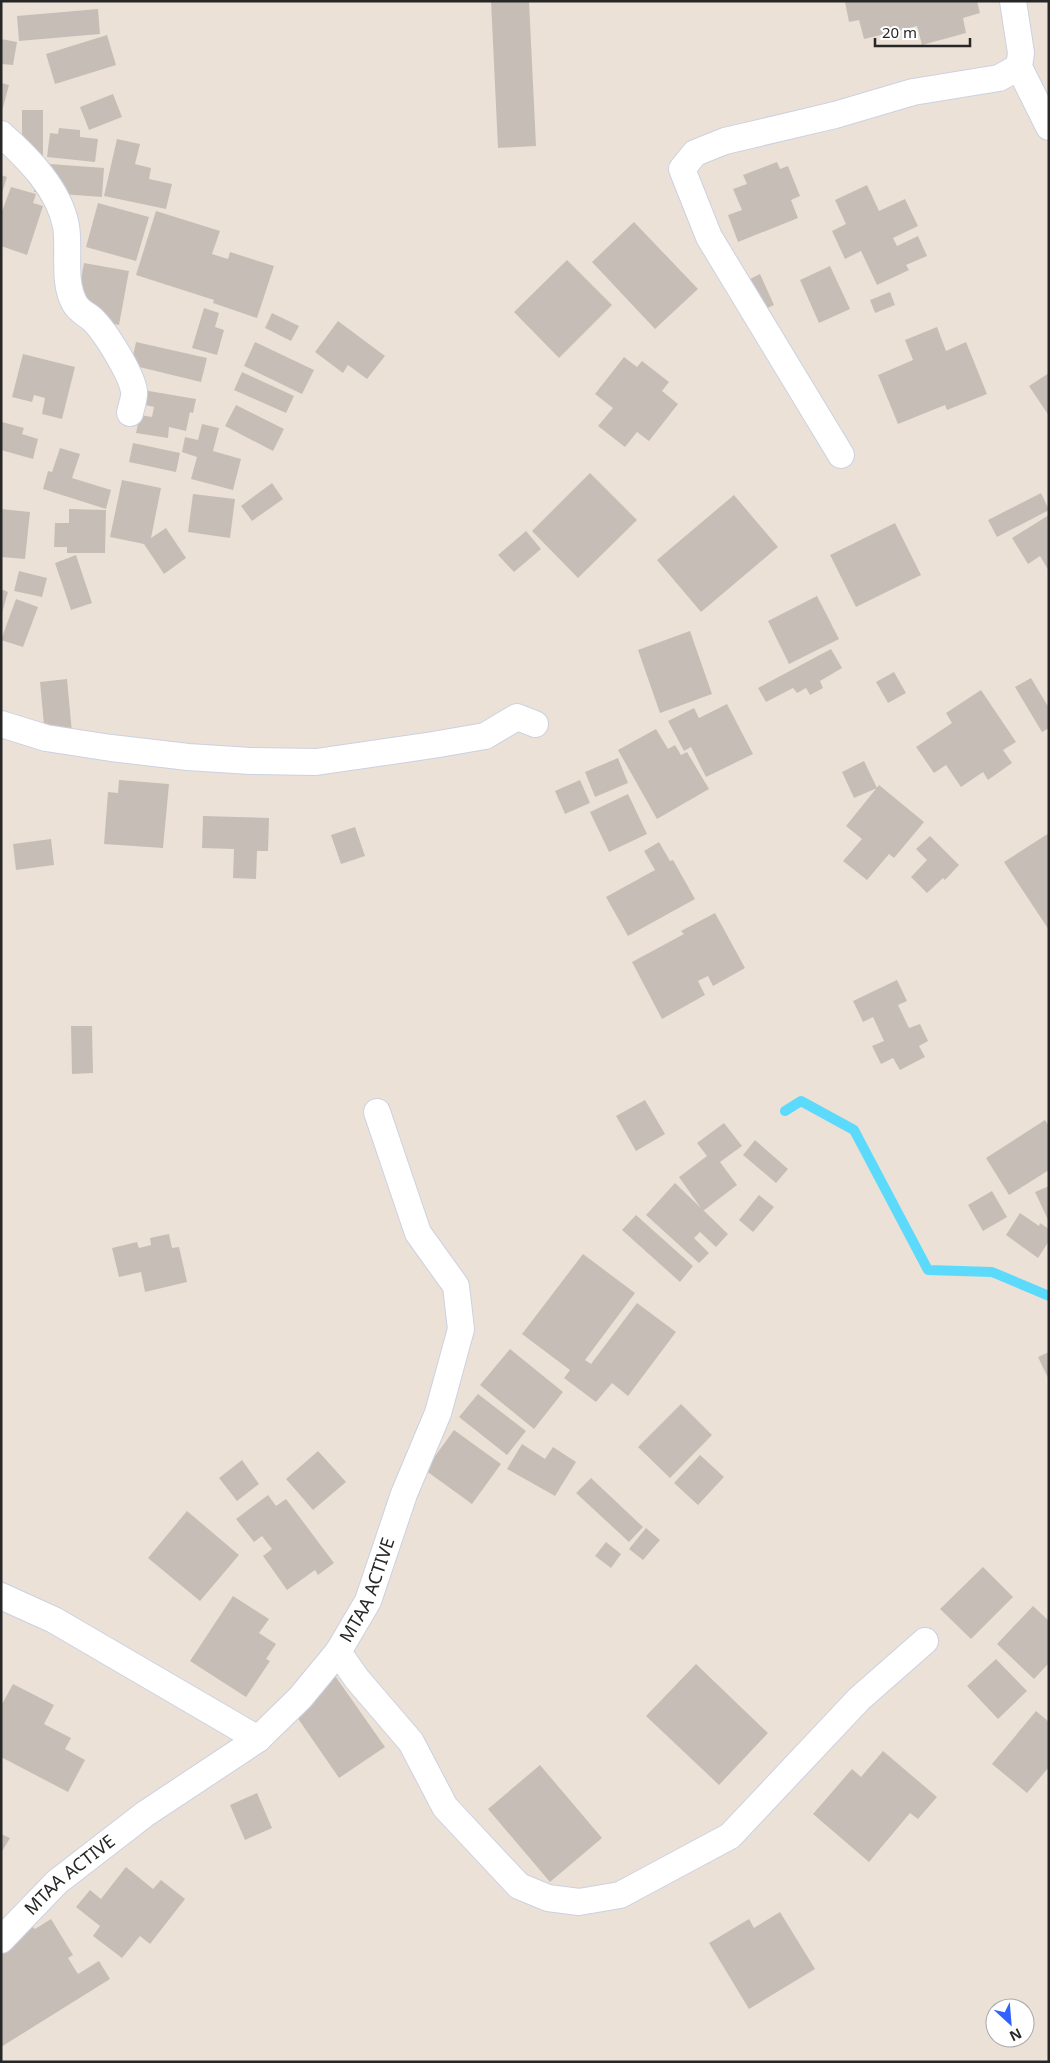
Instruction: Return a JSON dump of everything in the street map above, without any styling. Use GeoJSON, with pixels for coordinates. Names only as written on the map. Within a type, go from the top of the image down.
{"type":"FeatureCollection","features":[{"type":"Feature","properties":{"kind":"street"},"geometry":{"type":"LineString","coordinates":[[1013,1],[1021,52],[1019,67],[1049,127]]}},
{"type":"Feature","properties":{"kind":"street"},"geometry":{"type":"LineString","coordinates":[[842,455],[709,237],[682,170],[695,154],[725,141],[835,115],[913,92],[999,78],[1019,67]]}},
{"type":"Feature","properties":{"kind":"street"},"geometry":{"type":"LineString","coordinates":[[1,134],[22,153],[56,197],[66,225],[69,291],[75,306],[92,319],[129,374],[134,392],[130,413]]}},
{"type":"Feature","properties":{"kind":"street"},"geometry":{"type":"LineString","coordinates":[[1,724],[46,738],[111,748],[188,757],[250,761],[316,762],[433,746],[485,736],[516,717],[535,724]]}},
{"type":"Feature","properties":{"kind":"street","name":"MTAA ACTIVE"},"geometry":{"type":"LineString","coordinates":[[1,1940],[64,1877],[145,1814],[258,1739],[300,1698],[338,1652],[368,1601],[404,1494],[438,1413],[461,1329],[456,1286],[418,1233],[377,1112]]}},
{"type":"Feature","properties":{"kind":"street"},"geometry":{"type":"LineString","coordinates":[[1,1596],[54,1620],[258,1739]]}},
{"type":"Feature","properties":{"kind":"street"},"geometry":{"type":"LineString","coordinates":[[338,1652],[357,1679],[411,1742],[445,1807],[519,1886],[548,1898],[578,1902],[620,1896],[730,1836],[859,1698],[926,1641]]}},
{"type":"Feature","properties":{"kind":"building"},"geometry":{"type":"Polygon","coordinates":[[[491,1],[529,1],[536,146],[498,148],[491,1]]]}},
{"type":"Feature","properties":{"kind":"building"},"geometry":{"type":"Polygon","coordinates":[[[977,1],[980,13],[963,18],[966,33],[922,45],[917,26],[864,39],[859,20],[849,22],[845,2],[977,1]]]}},
{"type":"Feature","properties":{"kind":"building"},"geometry":{"type":"Polygon","coordinates":[[[98,9],[100,34],[19,41],[17,16],[98,9]]]}},
{"type":"Feature","properties":{"kind":"building"},"geometry":{"type":"Polygon","coordinates":[[[107,35],[116,65],[55,84],[46,54],[107,35]]]}},
{"type":"Feature","properties":{"kind":"building"},"geometry":{"type":"Polygon","coordinates":[[[1,39],[17,42],[13,65],[1,64],[1,39]]]}},
{"type":"Feature","properties":{"kind":"building"},"geometry":{"type":"Polygon","coordinates":[[[1,83],[9,85],[2,111],[1,111],[1,83]]]}},
{"type":"Feature","properties":{"kind":"building"},"geometry":{"type":"Polygon","coordinates":[[[113,94],[122,117],[89,130],[80,107],[113,94]]]}},
{"type":"Feature","properties":{"kind":"building"},"geometry":{"type":"Polygon","coordinates":[[[22,110],[43,110],[43,159],[22,159],[22,110]]]}},
{"type":"Feature","properties":{"kind":"building"},"geometry":{"type":"Polygon","coordinates":[[[59,128],[80,130],[80,137],[98,139],[95,162],[47,157],[50,133],[58,134],[59,128]]]}},
{"type":"Feature","properties":{"kind":"building"},"geometry":{"type":"Polygon","coordinates":[[[117,139],[140,144],[135,164],[151,168],[149,179],[172,184],[166,209],[104,196],[117,139]]]}},
{"type":"Feature","properties":{"kind":"building"},"geometry":{"type":"Polygon","coordinates":[[[777,162],[780,169],[788,166],[800,196],[791,200],[798,218],[738,242],[728,215],[742,210],[733,189],[747,184],[743,175],[777,162]]]}},
{"type":"Feature","properties":{"kind":"building"},"geometry":{"type":"Polygon","coordinates":[[[37,163],[104,168],[102,197],[34,192],[37,163]]]}},
{"type":"Feature","properties":{"kind":"building"},"geometry":{"type":"Polygon","coordinates":[[[1,175],[7,177],[2,193],[1,193],[1,175]]]}},
{"type":"Feature","properties":{"kind":"building"},"geometry":{"type":"Polygon","coordinates":[[[867,185],[879,211],[905,199],[918,226],[893,238],[897,246],[918,236],[927,256],[906,265],[909,270],[877,285],[861,251],[845,259],[832,231],[846,224],[835,200],[867,185]]]}},
{"type":"Feature","properties":{"kind":"building"},"geometry":{"type":"Polygon","coordinates":[[[11,187],[36,194],[33,203],[43,206],[27,255],[1,246],[1,214],[11,187]]]}},
{"type":"Feature","properties":{"kind":"building"},"geometry":{"type":"Polygon","coordinates":[[[98,203],[149,217],[136,261],[86,247],[98,203]]]}},
{"type":"Feature","properties":{"kind":"building"},"geometry":{"type":"Polygon","coordinates":[[[156,211],[220,231],[212,254],[228,259],[230,252],[274,266],[257,318],[213,303],[214,300],[136,275],[156,211]]]}},
{"type":"Feature","properties":{"kind":"building"},"geometry":{"type":"Polygon","coordinates":[[[634,222],[698,289],[655,329],[592,262],[634,222]]]}},
{"type":"Feature","properties":{"kind":"building"},"geometry":{"type":"Polygon","coordinates":[[[567,260],[612,305],[559,358],[514,312],[567,260]]]}},
{"type":"Feature","properties":{"kind":"building"},"geometry":{"type":"Polygon","coordinates":[[[84,263],[129,271],[119,325],[74,316],[84,263]]]}},
{"type":"Feature","properties":{"kind":"building"},"geometry":{"type":"Polygon","coordinates":[[[830,266],[850,309],[819,323],[800,280],[830,266]]]}},
{"type":"Feature","properties":{"kind":"building"},"geometry":{"type":"Polygon","coordinates":[[[760,274],[774,305],[763,310],[748,280],[760,274]]]}},
{"type":"Feature","properties":{"kind":"building"},"geometry":{"type":"Polygon","coordinates":[[[890,292],[895,305],[875,313],[870,300],[890,292]]]}},
{"type":"Feature","properties":{"kind":"building"},"geometry":{"type":"Polygon","coordinates":[[[204,308],[219,313],[215,327],[224,330],[217,355],[192,348],[204,308]]]}},
{"type":"Feature","properties":{"kind":"building"},"geometry":{"type":"Polygon","coordinates":[[[272,313],[299,326],[291,341],[265,328],[272,313]]]}},
{"type":"Feature","properties":{"kind":"building"},"geometry":{"type":"Polygon","coordinates":[[[338,321],[385,356],[367,379],[348,365],[343,373],[315,352],[338,321]]]}},
{"type":"Feature","properties":{"kind":"building"},"geometry":{"type":"Polygon","coordinates":[[[937,327],[946,351],[966,342],[987,394],[947,410],[945,405],[898,424],[878,375],[913,360],[905,340],[937,327]]]}},
{"type":"Feature","properties":{"kind":"building"},"geometry":{"type":"Polygon","coordinates":[[[136,342],[207,358],[201,382],[131,365],[136,342]]]}},
{"type":"Feature","properties":{"kind":"building"},"geometry":{"type":"Polygon","coordinates":[[[255,342],[314,370],[302,394],[244,366],[255,342]]]}},
{"type":"Feature","properties":{"kind":"building"},"geometry":{"type":"Polygon","coordinates":[[[23,354],[75,367],[62,419],[42,414],[45,398],[34,395],[32,402],[12,397],[23,354]]]}},
{"type":"Feature","properties":{"kind":"building"},"geometry":{"type":"Polygon","coordinates":[[[624,357],[637,367],[642,361],[669,382],[662,391],[678,404],[649,441],[637,432],[625,447],[598,426],[613,408],[595,394],[624,357]]]}},
{"type":"Feature","properties":{"kind":"building"},"geometry":{"type":"Polygon","coordinates":[[[242,372],[294,396],[286,413],[234,390],[242,372]]]}},
{"type":"Feature","properties":{"kind":"building"},"geometry":{"type":"Polygon","coordinates":[[[1049,373],[1049,416],[1029,386],[1049,373]]]}},
{"type":"Feature","properties":{"kind":"building"},"geometry":{"type":"Polygon","coordinates":[[[143,390],[196,399],[193,413],[190,412],[186,431],[169,427],[168,438],[136,433],[140,415],[152,417],[154,407],[141,404],[143,390]]]}},
{"type":"Feature","properties":{"kind":"building"},"geometry":{"type":"Polygon","coordinates":[[[236,405],[284,429],[273,451],[225,426],[236,405]]]}},
{"type":"Feature","properties":{"kind":"building"},"geometry":{"type":"Polygon","coordinates":[[[2,422],[24,428],[22,434],[38,439],[33,459],[1,450],[2,422]]]}},
{"type":"Feature","properties":{"kind":"building"},"geometry":{"type":"Polygon","coordinates":[[[202,424],[219,428],[213,451],[241,459],[233,490],[191,479],[197,457],[182,452],[185,437],[198,440],[202,424]]]}},
{"type":"Feature","properties":{"kind":"building"},"geometry":{"type":"Polygon","coordinates":[[[133,443],[180,453],[176,472],[129,462],[133,443]]]}},
{"type":"Feature","properties":{"kind":"building"},"geometry":{"type":"Polygon","coordinates":[[[60,448],[80,454],[72,478],[111,490],[106,509],[43,489],[48,471],[52,472],[60,448]]]}},
{"type":"Feature","properties":{"kind":"building"},"geometry":{"type":"Polygon","coordinates":[[[590,473],[637,520],[578,578],[532,531],[590,473]]]}},
{"type":"Feature","properties":{"kind":"building"},"geometry":{"type":"Polygon","coordinates":[[[122,480],[161,488],[151,538],[166,528],[186,558],[164,574],[144,544],[110,537],[122,480]]]}},
{"type":"Feature","properties":{"kind":"building"},"geometry":{"type":"Polygon","coordinates":[[[272,483],[283,499],[252,521],[241,506],[272,483]]]}},
{"type":"Feature","properties":{"kind":"building"},"geometry":{"type":"Polygon","coordinates":[[[1041,493],[1049,510],[997,537],[988,520],[1041,493]]]}},
{"type":"Feature","properties":{"kind":"building"},"geometry":{"type":"Polygon","coordinates":[[[193,494],[235,499],[230,538],[188,532],[193,494]]]}},
{"type":"Feature","properties":{"kind":"building"},"geometry":{"type":"Polygon","coordinates":[[[734,495],[778,547],[701,612],[657,560],[734,495]]]}},
{"type":"Feature","properties":{"kind":"building"},"geometry":{"type":"Polygon","coordinates":[[[1,509],[30,512],[25,559],[1,557],[1,509]]]}},
{"type":"Feature","properties":{"kind":"building"},"geometry":{"type":"Polygon","coordinates":[[[69,509],[106,510],[105,553],[67,553],[67,547],[54,547],[55,523],[69,523],[69,509]]]}},
{"type":"Feature","properties":{"kind":"building"},"geometry":{"type":"Polygon","coordinates":[[[1049,515],[1049,571],[1040,556],[1028,564],[1012,538],[1049,515]]]}},
{"type":"Feature","properties":{"kind":"building"},"geometry":{"type":"Polygon","coordinates":[[[895,523],[921,575],[856,607],[830,555],[895,523]]]}},
{"type":"Feature","properties":{"kind":"building"},"geometry":{"type":"Polygon","coordinates":[[[526,531],[541,549],[514,572],[498,555],[526,531]]]}},
{"type":"Feature","properties":{"kind":"building"},"geometry":{"type":"Polygon","coordinates":[[[76,555],[92,603],[71,610],[55,563],[76,555]]]}},
{"type":"Feature","properties":{"kind":"building"},"geometry":{"type":"Polygon","coordinates":[[[19,571],[47,578],[42,597],[14,591],[19,571]]]}},
{"type":"Feature","properties":{"kind":"building"},"geometry":{"type":"Polygon","coordinates":[[[1,589],[8,592],[2,613],[1,613],[1,589]]]}},
{"type":"Feature","properties":{"kind":"building"},"geometry":{"type":"Polygon","coordinates":[[[817,596],[839,639],[789,664],[768,621],[817,596]]]}},
{"type":"Feature","properties":{"kind":"building"},"geometry":{"type":"Polygon","coordinates":[[[16,599],[38,607],[23,647],[1,640],[16,599]]]}},
{"type":"Feature","properties":{"kind":"building"},"geometry":{"type":"Polygon","coordinates":[[[690,631],[712,694],[660,713],[638,650],[690,631]]]}},
{"type":"Feature","properties":{"kind":"building"},"geometry":{"type":"Polygon","coordinates":[[[831,649],[842,668],[820,681],[823,688],[810,695],[806,688],[797,693],[793,688],[766,702],[758,688],[831,649]]]}},
{"type":"Feature","properties":{"kind":"building"},"geometry":{"type":"Polygon","coordinates":[[[894,672],[906,693],[888,703],[876,682],[894,672]]]}},
{"type":"Feature","properties":{"kind":"building"},"geometry":{"type":"Polygon","coordinates":[[[1031,678],[1049,708],[1049,728],[1042,732],[1015,687],[1031,678]]]}},
{"type":"Feature","properties":{"kind":"building"},"geometry":{"type":"Polygon","coordinates":[[[67,679],[72,733],[45,736],[40,682],[67,679]]]}},
{"type":"Feature","properties":{"kind":"building"},"geometry":{"type":"Polygon","coordinates":[[[981,690],[1016,742],[1003,750],[1012,763],[988,780],[983,772],[961,787],[946,765],[934,773],[916,747],[952,723],[946,713],[981,690]]]}},
{"type":"Feature","properties":{"kind":"building"},"geometry":{"type":"Polygon","coordinates":[[[727,704],[753,754],[706,777],[691,747],[684,751],[668,721],[694,708],[699,718],[727,704]]]}},
{"type":"Feature","properties":{"kind":"building"},"geometry":{"type":"Polygon","coordinates":[[[656,729],[668,749],[675,745],[681,755],[687,752],[709,789],[657,819],[618,750],[656,729]]]}},
{"type":"Feature","properties":{"kind":"building"},"geometry":{"type":"Polygon","coordinates":[[[618,758],[628,783],[595,797],[585,772],[618,758]]]}},
{"type":"Feature","properties":{"kind":"building"},"geometry":{"type":"Polygon","coordinates":[[[864,761],[877,788],[854,798],[842,772],[864,761]]]}},
{"type":"Feature","properties":{"kind":"building"},"geometry":{"type":"Polygon","coordinates":[[[119,780],[169,784],[163,848],[104,844],[108,792],[118,793],[119,780]]]}},
{"type":"Feature","properties":{"kind":"building"},"geometry":{"type":"Polygon","coordinates":[[[580,780],[590,803],[565,814],[555,791],[580,780]]]}},
{"type":"Feature","properties":{"kind":"building"},"geometry":{"type":"Polygon","coordinates":[[[879,785],[924,822],[894,858],[889,854],[867,880],[843,861],[862,839],[846,826],[879,785]]]}},
{"type":"Feature","properties":{"kind":"building"},"geometry":{"type":"Polygon","coordinates":[[[628,794],[647,834],[609,852],[590,812],[628,794]]]}},
{"type":"Feature","properties":{"kind":"building"},"geometry":{"type":"Polygon","coordinates":[[[203,816],[269,818],[268,851],[257,851],[256,879],[233,878],[234,849],[202,848],[203,816]]]}},
{"type":"Feature","properties":{"kind":"building"},"geometry":{"type":"Polygon","coordinates":[[[355,827],[365,856],[341,864],[331,835],[355,827]]]}},
{"type":"Feature","properties":{"kind":"building"},"geometry":{"type":"Polygon","coordinates":[[[1049,833],[1049,930],[1004,862],[1049,833]]]}},
{"type":"Feature","properties":{"kind":"building"},"geometry":{"type":"Polygon","coordinates":[[[930,836],[959,865],[945,880],[943,878],[927,893],[911,877],[927,860],[916,849],[930,836]]]}},
{"type":"Feature","properties":{"kind":"building"},"geometry":{"type":"Polygon","coordinates":[[[51,839],[54,865],[16,870],[13,844],[51,839]]]}},
{"type":"Feature","properties":{"kind":"building"},"geometry":{"type":"Polygon","coordinates":[[[659,842],[670,861],[673,860],[695,899],[628,936],[606,897],[655,870],[644,851],[659,842]]]}},
{"type":"Feature","properties":{"kind":"building"},"geometry":{"type":"Polygon","coordinates":[[[715,913],[745,968],[713,986],[708,976],[698,981],[705,995],[662,1019],[632,962],[684,934],[681,931],[715,913]]]}},
{"type":"Feature","properties":{"kind":"building"},"geometry":{"type":"Polygon","coordinates":[[[897,980],[907,1001],[898,1005],[909,1028],[920,1024],[928,1041],[919,1046],[925,1057],[900,1070],[893,1058],[881,1064],[872,1046],[884,1041],[873,1017],[863,1022],[853,1001],[897,980]]]}},
{"type":"Feature","properties":{"kind":"building"},"geometry":{"type":"Polygon","coordinates":[[[71,1026],[92,1026],[93,1073],[72,1074],[71,1026]]]}},
{"type":"Feature","properties":{"kind":"building"},"geometry":{"type":"Polygon","coordinates":[[[645,1100],[665,1134],[636,1151],[616,1116],[645,1100]]]}},
{"type":"Feature","properties":{"kind":"building"},"geometry":{"type":"Polygon","coordinates":[[[1045,1120],[1049,1126],[1049,1170],[1009,1195],[986,1158],[1045,1120]]]}},
{"type":"Feature","properties":{"kind":"building"},"geometry":{"type":"Polygon","coordinates":[[[724,1123],[742,1146],[720,1162],[737,1185],[703,1211],[679,1177],[707,1156],[697,1143],[724,1123]]]}},
{"type":"Feature","properties":{"kind":"building"},"geometry":{"type":"Polygon","coordinates":[[[755,1140],[788,1169],[776,1183],[743,1155],[755,1140]]]}},
{"type":"Feature","properties":{"kind":"building"},"geometry":{"type":"Polygon","coordinates":[[[675,1183],[728,1234],[716,1247],[700,1232],[694,1238],[709,1253],[699,1263],[646,1215],[675,1183]]]}},
{"type":"Feature","properties":{"kind":"building"},"geometry":{"type":"Polygon","coordinates":[[[1049,1186],[1049,1222],[1035,1192],[1049,1186]]]}},
{"type":"Feature","properties":{"kind":"building"},"geometry":{"type":"Polygon","coordinates":[[[992,1191],[1007,1217],[983,1231],[968,1205],[992,1191]]]}},
{"type":"Feature","properties":{"kind":"building"},"geometry":{"type":"Polygon","coordinates":[[[759,1195],[774,1207],[753,1232],[739,1220],[759,1195]]]}},
{"type":"Feature","properties":{"kind":"building"},"geometry":{"type":"Polygon","coordinates":[[[1020,1213],[1039,1226],[1040,1223],[1049,1229],[1049,1241],[1038,1258],[1006,1235],[1020,1213]]]}},
{"type":"Feature","properties":{"kind":"building"},"geometry":{"type":"Polygon","coordinates":[[[636,1215],[693,1266],[680,1282],[622,1230],[636,1215]]]}},
{"type":"Feature","properties":{"kind":"building"},"geometry":{"type":"Polygon","coordinates":[[[169,1234],[172,1248],[179,1247],[187,1282],[145,1292],[141,1272],[119,1277],[112,1248],[137,1242],[139,1248],[151,1245],[150,1238],[169,1234]]]}},
{"type":"Feature","properties":{"kind":"building"},"geometry":{"type":"Polygon","coordinates":[[[583,1254],[635,1293],[585,1360],[591,1364],[637,1303],[676,1332],[628,1396],[612,1383],[596,1402],[564,1378],[570,1370],[522,1334],[583,1254]]]}},
{"type":"Feature","properties":{"kind":"building"},"geometry":{"type":"Polygon","coordinates":[[[510,1349],[563,1392],[534,1429],[480,1385],[510,1349]]]}},
{"type":"Feature","properties":{"kind":"building"},"geometry":{"type":"Polygon","coordinates":[[[1049,1352],[1049,1380],[1038,1357],[1049,1352]]]}},
{"type":"Feature","properties":{"kind":"building"},"geometry":{"type":"Polygon","coordinates":[[[478,1394],[526,1431],[507,1455],[459,1417],[478,1394]]]}},
{"type":"Feature","properties":{"kind":"building"},"geometry":{"type":"Polygon","coordinates":[[[681,1404],[712,1435],[670,1478],[638,1447],[681,1404]]]}},
{"type":"Feature","properties":{"kind":"building"},"geometry":{"type":"Polygon","coordinates":[[[454,1430],[501,1464],[472,1504],[425,1470],[454,1430]]]}},
{"type":"Feature","properties":{"kind":"building"},"geometry":{"type":"Polygon","coordinates":[[[522,1444],[545,1459],[553,1447],[576,1462],[555,1496],[507,1469],[522,1444]]]}},
{"type":"Feature","properties":{"kind":"building"},"geometry":{"type":"Polygon","coordinates":[[[318,1451],[346,1482],[313,1510],[286,1479],[318,1451]]]}},
{"type":"Feature","properties":{"kind":"building"},"geometry":{"type":"Polygon","coordinates":[[[700,1455],[724,1477],[698,1505],[674,1483],[700,1455]]]}},
{"type":"Feature","properties":{"kind":"building"},"geometry":{"type":"Polygon","coordinates":[[[242,1460],[259,1484],[237,1501],[219,1478],[242,1460]]]}},
{"type":"Feature","properties":{"kind":"building"},"geometry":{"type":"Polygon","coordinates":[[[591,1478],[643,1527],[629,1542],[576,1493],[591,1478]]]}},
{"type":"Feature","properties":{"kind":"building"},"geometry":{"type":"Polygon","coordinates":[[[268,1495],[276,1506],[286,1499],[334,1563],[318,1575],[315,1570],[287,1590],[263,1556],[272,1549],[262,1536],[254,1542],[236,1519],[268,1495]]]}},
{"type":"Feature","properties":{"kind":"building"},"geometry":{"type":"Polygon","coordinates":[[[187,1511],[239,1555],[200,1601],[148,1558],[187,1511]]]}},
{"type":"Feature","properties":{"kind":"building"},"geometry":{"type":"Polygon","coordinates":[[[646,1528],[660,1540],[643,1560],[629,1549],[646,1528]]]}},
{"type":"Feature","properties":{"kind":"building"},"geometry":{"type":"Polygon","coordinates":[[[606,1542],[621,1554],[611,1568],[595,1556],[606,1542]]]}},
{"type":"Feature","properties":{"kind":"building"},"geometry":{"type":"Polygon","coordinates":[[[983,1567],[1013,1597],[971,1639],[940,1609],[983,1567]]]}},
{"type":"Feature","properties":{"kind":"building"},"geometry":{"type":"Polygon","coordinates":[[[233,1596],[269,1619],[259,1633],[276,1644],[266,1659],[270,1661],[246,1697],[190,1661],[233,1596]]]}},
{"type":"Feature","properties":{"kind":"building"},"geometry":{"type":"Polygon","coordinates":[[[1033,1606],[1049,1621],[1049,1663],[1034,1679],[997,1644],[1033,1606]]]}},
{"type":"Feature","properties":{"kind":"building"},"geometry":{"type":"Polygon","coordinates":[[[996,1659],[1027,1691],[998,1719],[967,1686],[996,1659]]]}},
{"type":"Feature","properties":{"kind":"building"},"geometry":{"type":"Polygon","coordinates":[[[696,1664],[768,1733],[719,1785],[646,1716],[696,1664]]]}},
{"type":"Feature","properties":{"kind":"building"},"geometry":{"type":"Polygon","coordinates":[[[333,1673],[385,1747],[339,1778],[288,1704],[333,1673]]]}},
{"type":"Feature","properties":{"kind":"building"},"geometry":{"type":"Polygon","coordinates":[[[13,1684],[54,1705],[44,1724],[71,1738],[65,1749],[85,1760],[68,1792],[1,1757],[1,1706],[13,1684]]]}},
{"type":"Feature","properties":{"kind":"building"},"geometry":{"type":"Polygon","coordinates":[[[1036,1711],[1049,1722],[1049,1767],[1027,1793],[992,1764],[1036,1711]]]}},
{"type":"Feature","properties":{"kind":"building"},"geometry":{"type":"Polygon","coordinates":[[[883,1751],[937,1797],[918,1819],[910,1813],[869,1862],[813,1814],[852,1769],[861,1777],[883,1751]]]}},
{"type":"Feature","properties":{"kind":"building"},"geometry":{"type":"Polygon","coordinates":[[[540,1765],[602,1838],[550,1882],[488,1809],[540,1765]]]}},
{"type":"Feature","properties":{"kind":"building"},"geometry":{"type":"Polygon","coordinates":[[[257,1793],[272,1828],[245,1840],[230,1805],[257,1793]]]}},
{"type":"Feature","properties":{"kind":"building"},"geometry":{"type":"Polygon","coordinates":[[[1,1834],[10,1838],[1,1853],[1,1834]]]}},
{"type":"Feature","properties":{"kind":"building"},"geometry":{"type":"Polygon","coordinates":[[[126,1867],[153,1889],[161,1880],[185,1899],[150,1944],[140,1936],[122,1958],[93,1936],[100,1926],[76,1907],[90,1890],[101,1899],[126,1867]]]}},
{"type":"Feature","properties":{"kind":"building"},"geometry":{"type":"Polygon","coordinates":[[[780,1912],[815,1969],[749,2009],[709,1943],[749,1919],[754,1928],[780,1912]]]}},
{"type":"Feature","properties":{"kind":"building"},"geometry":{"type":"Polygon","coordinates":[[[51,1919],[73,1955],[68,1958],[78,1974],[99,1961],[110,1979],[1,2047],[1,1946],[33,1927],[35,1929],[51,1919]]]}},
{"type":"Feature","properties":{"kind":"waterway"},"geometry":{"type":"LineString","coordinates":[[785,1111],[801,1101],[854,1130],[928,1270],[992,1272],[1049,1296]]}}]}
